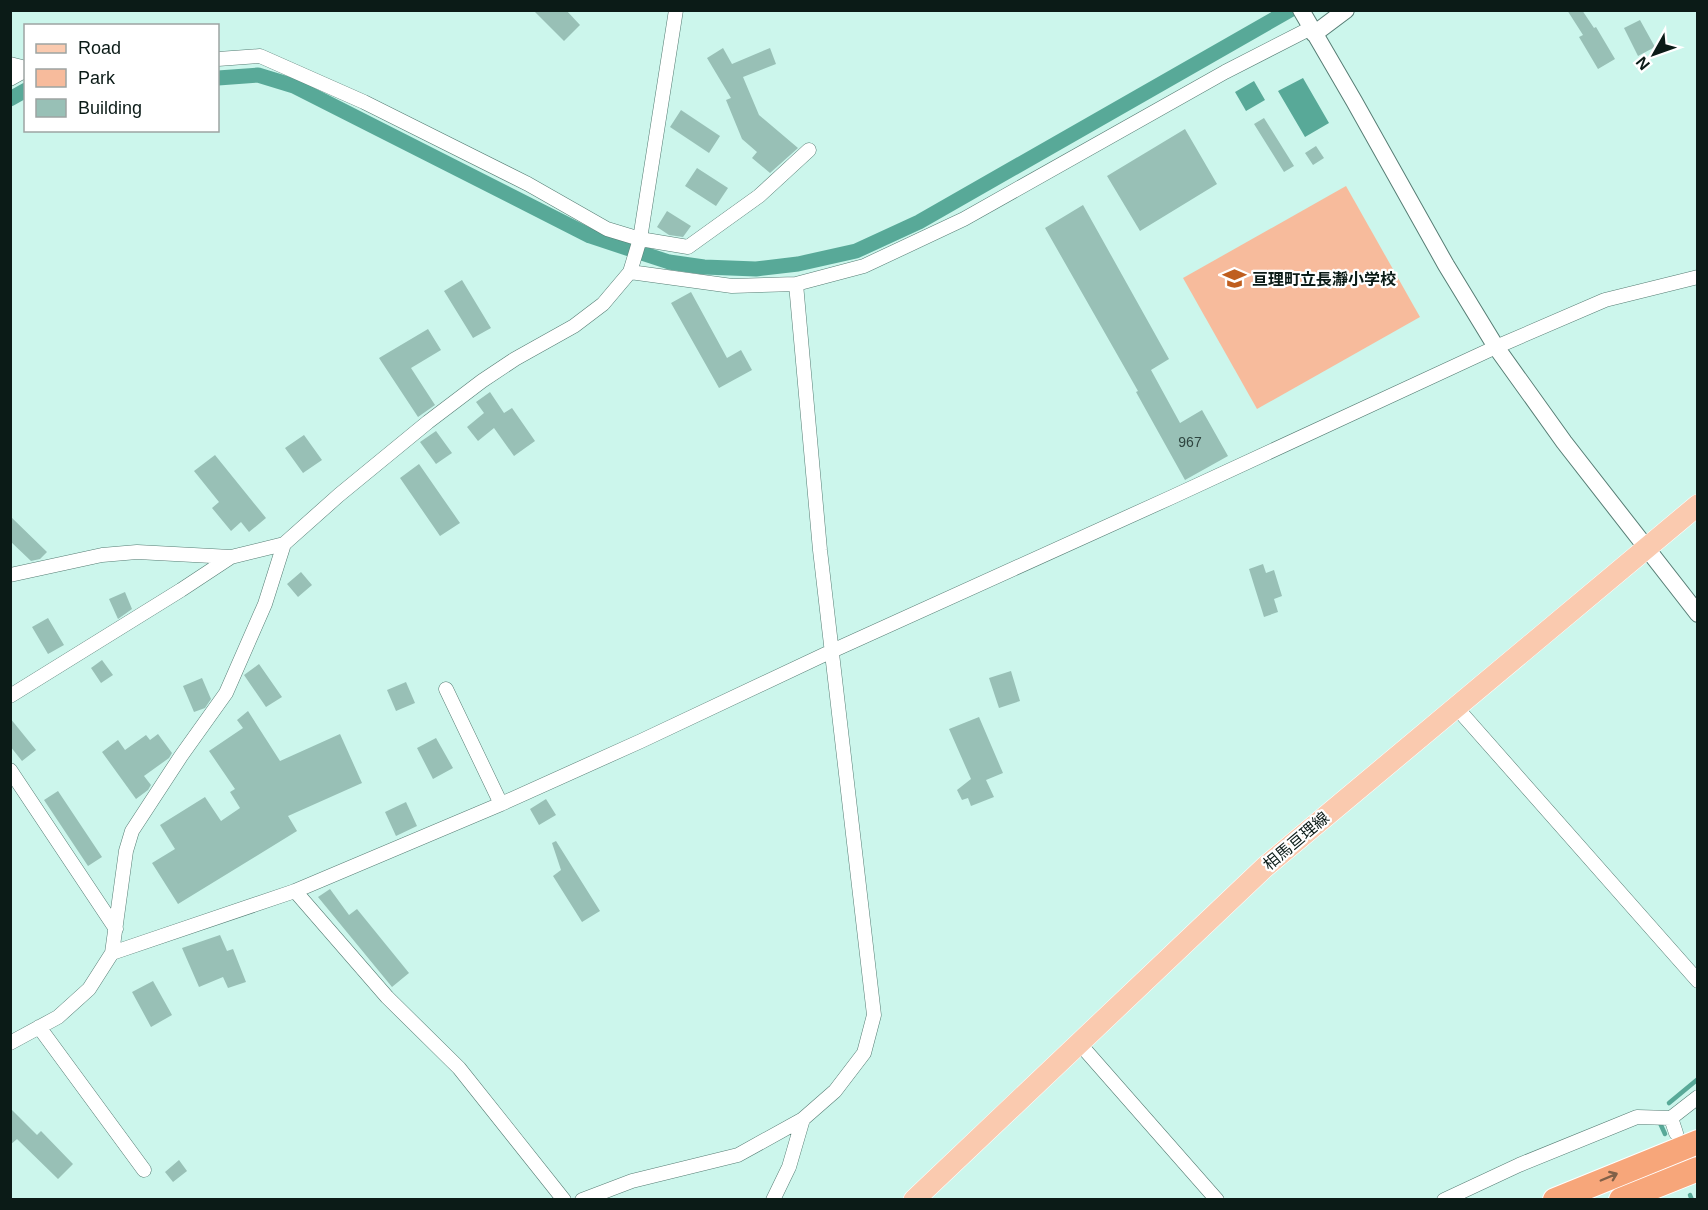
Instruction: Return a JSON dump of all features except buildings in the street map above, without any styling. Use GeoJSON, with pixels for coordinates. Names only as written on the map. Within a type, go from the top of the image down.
{"type":"FeatureCollection","features":[{"type":"Feature","properties":{"kind":"highway"},"geometry":{"type":"LineString","coordinates":[[1555,1200],[1652,1159],[1687,1137]]}},
{"type":"Feature","properties":{"kind":"highway"},"geometry":{"type":"LineString","coordinates":[[1621,1200],[1698,1169]]}},
{"type":"Feature","properties":{"kind":"main road","name":"相馬亘理線"},"geometry":{"type":"LineString","coordinates":[[914,1200],[1265,867],[1698,505]]}},
{"type":"Feature","properties":{"kind":"street"},"geometry":{"type":"LineString","coordinates":[[10,574],[102,555],[137,552],[231,557],[284,544],[339,495],[455,402],[499,370],[574,326],[603,304],[630,272],[640,239],[676,10]]}},
{"type":"Feature","properties":{"kind":"street"},"geometry":{"type":"LineString","coordinates":[[630,272],[732,286],[796,284],[864,267],[964,219],[1308,23],[1346,10]]}},
{"type":"Feature","properties":{"kind":"street"},"geometry":{"type":"LineString","coordinates":[[1308,23],[1446,265],[1496,346],[1564,442],[1698,614]]}},
{"type":"Feature","properties":{"kind":"street"},"geometry":{"type":"LineString","coordinates":[[219,59],[260,56],[364,102],[528,184],[606,229],[640,239],[688,247],[759,196],[809,150]]}},
{"type":"Feature","properties":{"kind":"street"},"geometry":{"type":"LineString","coordinates":[[10,79],[24,70]]}},
{"type":"Feature","properties":{"kind":"street"},"geometry":{"type":"LineString","coordinates":[[112,952],[295,891],[501,804],[1496,346],[1605,300],[1698,277]]}},
{"type":"Feature","properties":{"kind":"street"},"geometry":{"type":"LineString","coordinates":[[582,1200],[632,1181],[738,1155],[803,1119],[835,1091],[864,1053],[874,1015],[808,431],[796,284]]}},
{"type":"Feature","properties":{"kind":"street"},"geometry":{"type":"LineString","coordinates":[[10,1043],[58,1017],[89,989],[112,952],[126,851],[132,831],[226,693],[265,604],[284,544]]}},
{"type":"Feature","properties":{"kind":"street"},"geometry":{"type":"LineString","coordinates":[[10,696],[231,557]]}},
{"type":"Feature","properties":{"kind":"street"},"geometry":{"type":"LineString","coordinates":[[446,689],[501,804]]}},
{"type":"Feature","properties":{"kind":"street"},"geometry":{"type":"LineString","coordinates":[[1456,707],[1698,981]]}},
{"type":"Feature","properties":{"kind":"street"},"geometry":{"type":"LineString","coordinates":[[10,770],[116,929]]}},
{"type":"Feature","properties":{"kind":"street"},"geometry":{"type":"LineString","coordinates":[[295,891],[387,997],[459,1068],[564,1200]]}},
{"type":"Feature","properties":{"kind":"street"},"geometry":{"type":"LineString","coordinates":[[39,1027],[144,1170]]}},
{"type":"Feature","properties":{"kind":"street"},"geometry":{"type":"LineString","coordinates":[[1079,1043],[1217,1200]]}},
{"type":"Feature","properties":{"kind":"street"},"geometry":{"type":"LineString","coordinates":[[1444,1200],[1519,1165],[1637,1117],[1671,1119],[1698,1097]]}},
{"type":"Feature","properties":{"kind":"street"},"geometry":{"type":"LineString","coordinates":[[773,1200],[789,1167],[803,1119]]}},
{"type":"Feature","properties":{"kind":"street"},"geometry":{"type":"LineString","coordinates":[[1671,1119],[1687,1137]]}},
{"type":"Feature","properties":{"kind":"green space"},"geometry":{"type":"Polygon","coordinates":[[[1346,186],[1420,317],[1257,409],[1183,278],[1346,186]]]}},
{"type":"Feature","properties":{"kind":"shaded area"},"geometry":{"type":"Polygon","coordinates":[[[1303,78],[1329,123],[1305,137],[1278,91],[1303,78]]]}},
{"type":"Feature","properties":{"kind":"shaded area"},"geometry":{"type":"Polygon","coordinates":[[[1254,81],[1265,100],[1246,111],[1235,92],[1254,81]]]}},
{"type":"Feature","properties":{"kind":"waterway"},"geometry":{"type":"LineString","coordinates":[[219,78],[258,75],[294,86],[590,236],[669,262],[704,267],[756,269],[798,264],[856,251],[919,222],[1290,10]]}},
{"type":"Feature","properties":{"kind":"waterway"},"geometry":{"type":"LineString","coordinates":[[10,99],[24,91]]}},
{"type":"Feature","properties":{"kind":"waterway"},"geometry":{"type":"LineString","coordinates":[[1669,1103],[1698,1079]]}},
{"type":"Feature","properties":{"kind":"waterway"},"geometry":{"type":"LineString","coordinates":[[1660,1123],[1665,1134]]}},
{"type":"Feature","properties":{"kind":"waterway"},"geometry":{"type":"LineString","coordinates":[[1690,1195],[1692,1200]]}},
{"type":"Feature","properties":{"kind":"place","name":"亘理町立長瀞小学校"},"geometry":{"type":"Point","coordinates":[1234,279]}}]}
